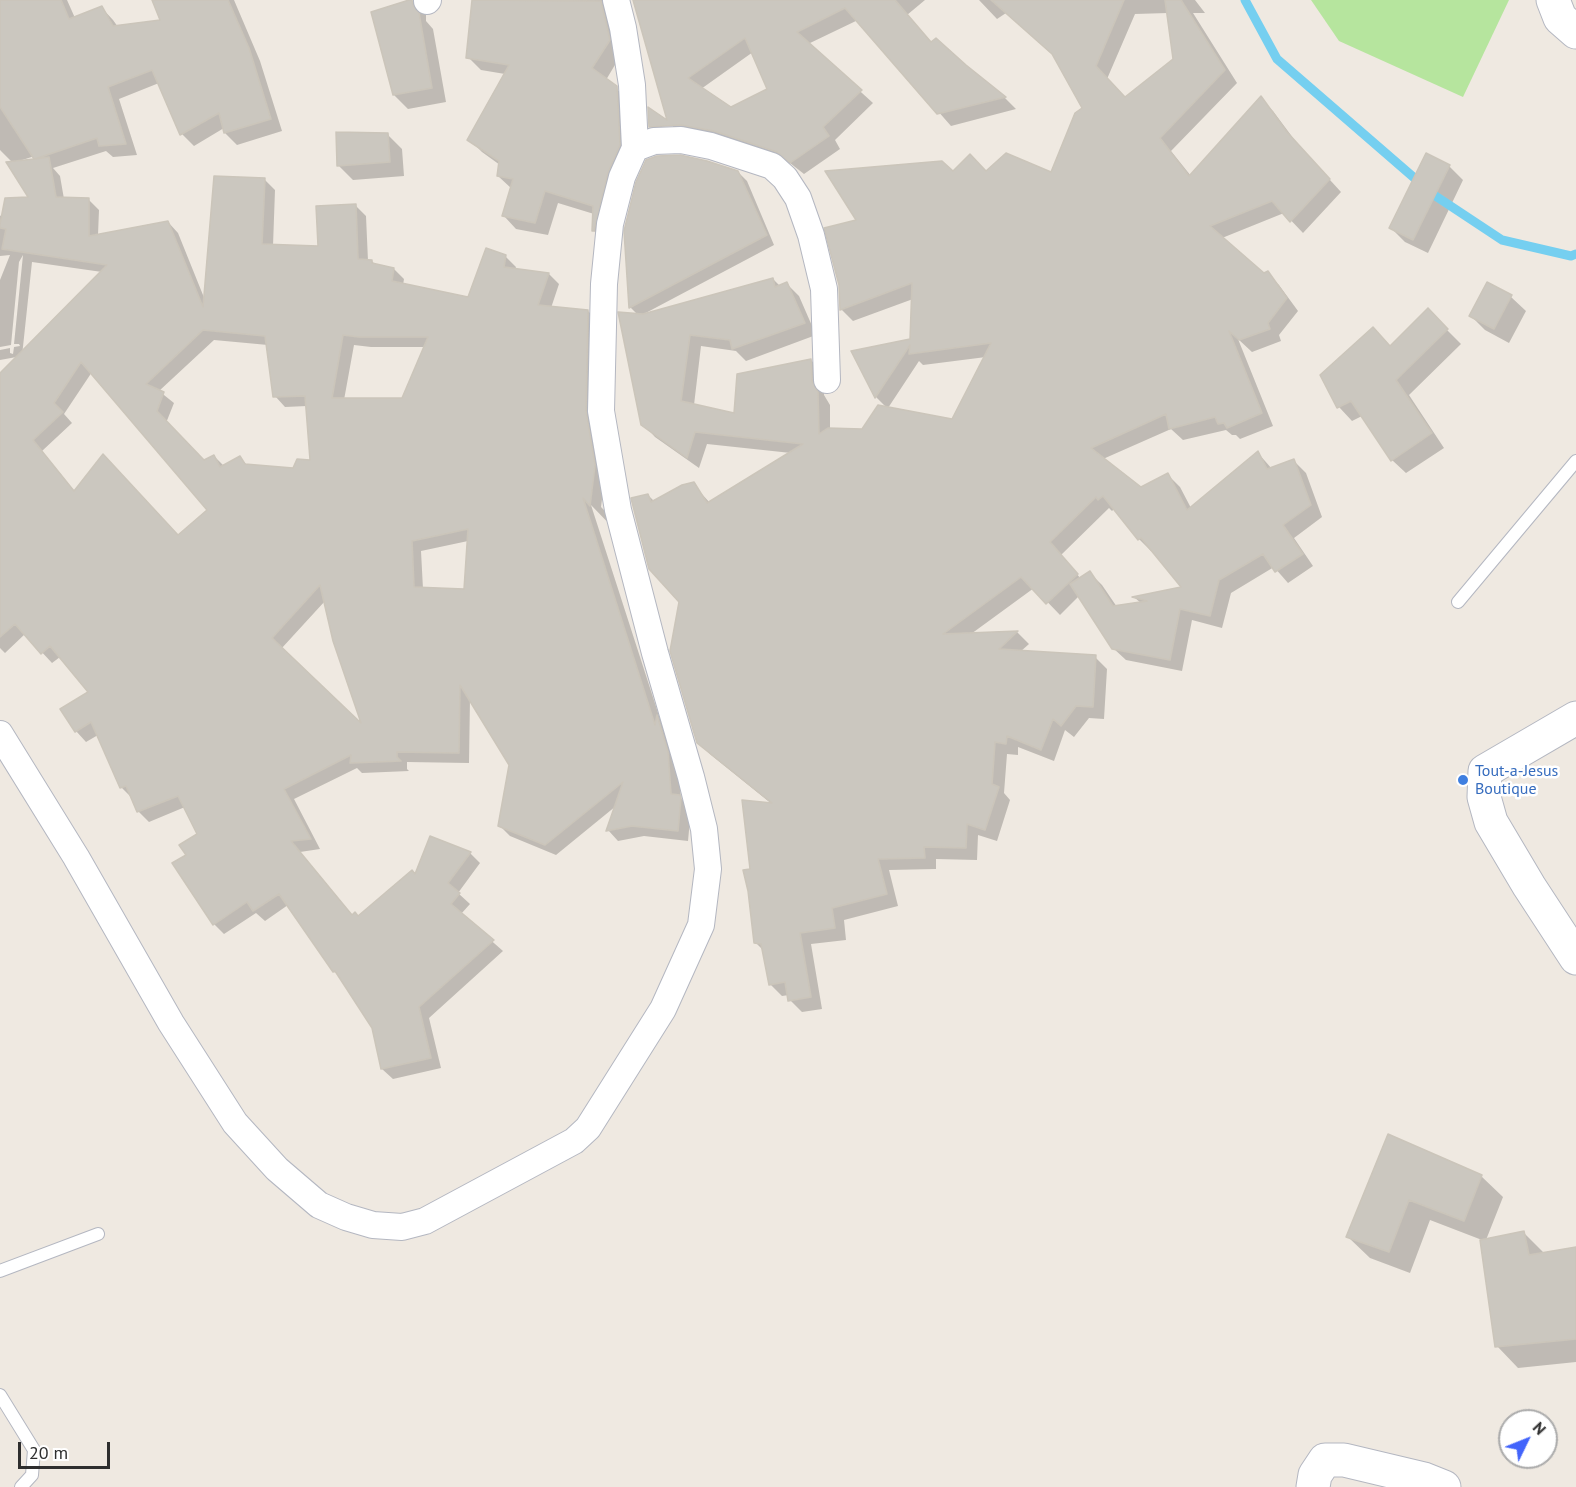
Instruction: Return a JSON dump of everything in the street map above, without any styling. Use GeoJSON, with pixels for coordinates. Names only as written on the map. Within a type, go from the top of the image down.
{"type":"FeatureCollection","features":[{"type":"Feature","properties":{"kind":"street"},"geometry":{"type":"LineString","coordinates":[[0,734],[76,857],[171,1023],[235,1123],[277,1169],[319,1205],[346,1217],[373,1225],[402,1227],[425,1221],[574,1141],[588,1128],[663,1009],[701,925],[708,869],[704,829],[691,777],[655,653],[618,510],[601,411],[604,284],[610,224],[622,177],[635,147],[632,85],[616,0]]}},
{"type":"Feature","properties":{"kind":"street"},"geometry":{"type":"LineString","coordinates":[[1553,0],[1560,18],[1576,32]]}},
{"type":"Feature","properties":{"kind":"street"},"geometry":{"type":"LineString","coordinates":[[635,147],[654,141],[681,140],[711,146],[772,166],[785,178],[798,198],[812,235],[824,289],[828,380]]}},
{"type":"Feature","properties":{"kind":"street"},"geometry":{"type":"LineString","coordinates":[[1576,718],[1485,771],[1484,797],[1491,822],[1576,958]]}},
{"type":"Feature","properties":{"kind":"street"},"geometry":{"type":"LineString","coordinates":[[1319,1474],[1344,1460],[1424,1479],[1444,1487]]}},
{"type":"Feature","properties":{"kind":"lane"},"geometry":{"type":"LineString","coordinates":[[1458,602],[1576,460]]}},
{"type":"Feature","properties":{"kind":"lane"},"geometry":{"type":"LineString","coordinates":[[0,1271],[98,1234]]}},
{"type":"Feature","properties":{"kind":"lane"},"geometry":{"type":"LineString","coordinates":[[0,1395],[34,1450],[32,1475],[21,1487]]}},
{"type":"Feature","properties":{"kind":"green space"},"geometry":{"type":"Polygon","coordinates":[[[1311,0],[1509,0],[1463,97],[1339,41],[1311,0]]]}},
{"type":"Feature","properties":{"kind":"building"},"geometry":{"type":"Polygon","coordinates":[[[0,0],[61,0],[69,19],[102,6],[113,26],[160,20],[152,0],[228,0],[249,48],[271,119],[224,133],[219,113],[180,135],[152,70],[108,87],[126,144],[99,146],[97,138],[35,159],[49,157],[56,197],[89,198],[89,236],[168,221],[203,307],[214,176],[265,178],[262,244],[318,246],[316,206],[356,204],[358,259],[372,260],[372,263],[394,268],[392,281],[468,297],[486,248],[506,255],[504,267],[549,273],[538,305],[588,310],[586,411],[595,465],[590,506],[583,498],[655,725],[657,715],[668,752],[671,794],[681,797],[678,831],[632,826],[606,831],[623,782],[545,845],[498,826],[509,765],[460,685],[459,753],[397,752],[397,757],[401,761],[350,763],[351,755],[284,789],[311,839],[291,841],[352,915],[355,912],[358,916],[412,870],[415,874],[430,836],[471,852],[448,883],[460,893],[451,904],[494,940],[419,1007],[431,1058],[381,1069],[372,1028],[335,971],[333,972],[279,894],[253,911],[247,902],[213,925],[172,863],[186,855],[179,845],[197,834],[178,796],[137,812],[126,786],[120,788],[91,722],[75,732],[60,709],[88,692],[50,646],[41,654],[15,624],[0,637],[0,373],[107,265],[2,249],[6,229],[0,228],[0,224],[5,198],[28,197],[6,162],[34,159],[0,107],[0,0]],[[203,330],[146,384],[164,392],[157,411],[204,460],[214,455],[220,467],[240,456],[245,464],[293,468],[297,459],[310,460],[305,396],[273,397],[265,336],[203,330]],[[343,335],[332,398],[402,398],[428,337],[343,335]],[[81,362],[54,403],[63,412],[33,440],[74,491],[103,454],[178,535],[207,510],[81,362]],[[468,529],[412,541],[414,587],[464,589],[468,529]],[[320,585],[272,638],[361,723],[333,641],[320,585]]]}},
{"type":"Feature","properties":{"kind":"building"},"geometry":{"type":"Polygon","coordinates":[[[412,0],[419,13],[432,88],[393,95],[371,12],[412,0]]]}},
{"type":"Feature","properties":{"kind":"building"},"geometry":{"type":"Polygon","coordinates":[[[472,0],[601,1],[610,40],[592,68],[617,86],[620,145],[608,173],[594,231],[592,231],[593,206],[545,191],[535,223],[502,216],[513,179],[497,176],[499,161],[467,140],[509,65],[466,58],[472,0]]]}},
{"type":"Feature","properties":{"kind":"building"},"geometry":{"type":"Polygon","coordinates":[[[633,0],[895,0],[931,42],[936,38],[1006,97],[937,114],[845,8],[797,32],[862,90],[823,127],[829,136],[790,163],[777,152],[714,131],[681,125],[649,127],[648,107],[667,120],[633,0]],[[745,38],[688,78],[731,107],[767,89],[745,38]]]}},
{"type":"Feature","properties":{"kind":"building"},"geometry":{"type":"Polygon","coordinates":[[[991,0],[1124,0],[1096,66],[1125,97],[1173,59],[1165,0],[1181,0],[1225,70],[1160,138],[1189,176],[1261,96],[1287,132],[1330,179],[1290,222],[1272,201],[1210,226],[1264,273],[1268,271],[1287,298],[1268,323],[1270,329],[1239,340],[1229,331],[1262,413],[1227,428],[1224,423],[1218,424],[1215,417],[1169,429],[1166,414],[1091,448],[1141,487],[1168,473],[1187,510],[1258,451],[1267,469],[1294,459],[1311,505],[1283,525],[1303,554],[1275,572],[1263,554],[1219,580],[1210,616],[1180,609],[1170,660],[1112,649],[1070,584],[1090,571],[1113,606],[1147,601],[1132,597],[1181,587],[1141,538],[1138,540],[1103,496],[1098,500],[1096,497],[1050,542],[1078,574],[1046,604],[1021,577],[943,634],[1018,631],[999,649],[1096,655],[1093,707],[1076,706],[1061,726],[1053,719],[1041,750],[1007,736],[1006,744],[995,742],[992,784],[999,787],[985,830],[967,824],[966,848],[924,847],[925,858],[878,859],[887,894],[832,908],[835,928],[800,933],[811,997],[788,1001],[785,982],[769,985],[761,944],[754,943],[748,891],[743,870],[750,869],[742,800],[772,803],[697,743],[670,651],[679,602],[649,569],[631,498],[648,494],[651,502],[682,485],[694,482],[707,503],[803,444],[695,432],[687,458],[641,425],[618,312],[643,314],[773,278],[775,287],[787,282],[805,323],[732,349],[730,340],[690,335],[681,401],[734,413],[737,374],[811,359],[812,381],[818,392],[819,434],[828,428],[862,429],[878,405],[952,419],[991,343],[909,354],[910,345],[875,398],[851,351],[910,339],[912,283],[840,310],[839,285],[824,228],[856,220],[825,171],[942,161],[953,171],[970,154],[986,171],[1006,153],[1051,172],[1075,113],[1082,108],[1052,54],[991,0]]]}},
{"type":"Feature","properties":{"kind":"building"},"geometry":{"type":"Polygon","coordinates":[[[336,132],[388,133],[390,162],[337,166],[336,132]]]}},
{"type":"Feature","properties":{"kind":"building"},"geometry":{"type":"Polygon","coordinates":[[[1426,153],[1450,165],[1413,240],[1389,228],[1426,153]]]}},
{"type":"Feature","properties":{"kind":"building"},"geometry":{"type":"Polygon","coordinates":[[[680,155],[738,171],[767,235],[629,308],[624,231],[636,182],[646,160],[657,156],[680,155]]]}},
{"type":"Feature","properties":{"kind":"building"},"geometry":{"type":"Polygon","coordinates":[[[1487,282],[1512,295],[1494,329],[1469,316],[1487,282]]]}},
{"type":"Feature","properties":{"kind":"building"},"geometry":{"type":"Polygon","coordinates":[[[1428,308],[1448,329],[1396,380],[1432,433],[1391,461],[1351,401],[1337,408],[1320,375],[1373,327],[1390,346],[1428,308]]]}},
{"type":"Feature","properties":{"kind":"building"},"geometry":{"type":"Polygon","coordinates":[[[1388,1134],[1482,1175],[1464,1221],[1409,1200],[1389,1252],[1346,1237],[1388,1134]]]}},
{"type":"Feature","properties":{"kind":"building"},"geometry":{"type":"Polygon","coordinates":[[[1524,1231],[1529,1255],[1576,1247],[1576,1339],[1495,1347],[1480,1240],[1524,1231]]]}},
{"type":"Feature","properties":{"kind":"waterway"},"geometry":{"type":"LineString","coordinates":[[1245,0],[1277,59],[1434,195],[1502,240],[1571,256],[1576,254]]}},
{"type":"Feature","properties":{"kind":"place","name":"Tout-a-Jesus Boutique"},"geometry":{"type":"Point","coordinates":[1463,780]}}]}
